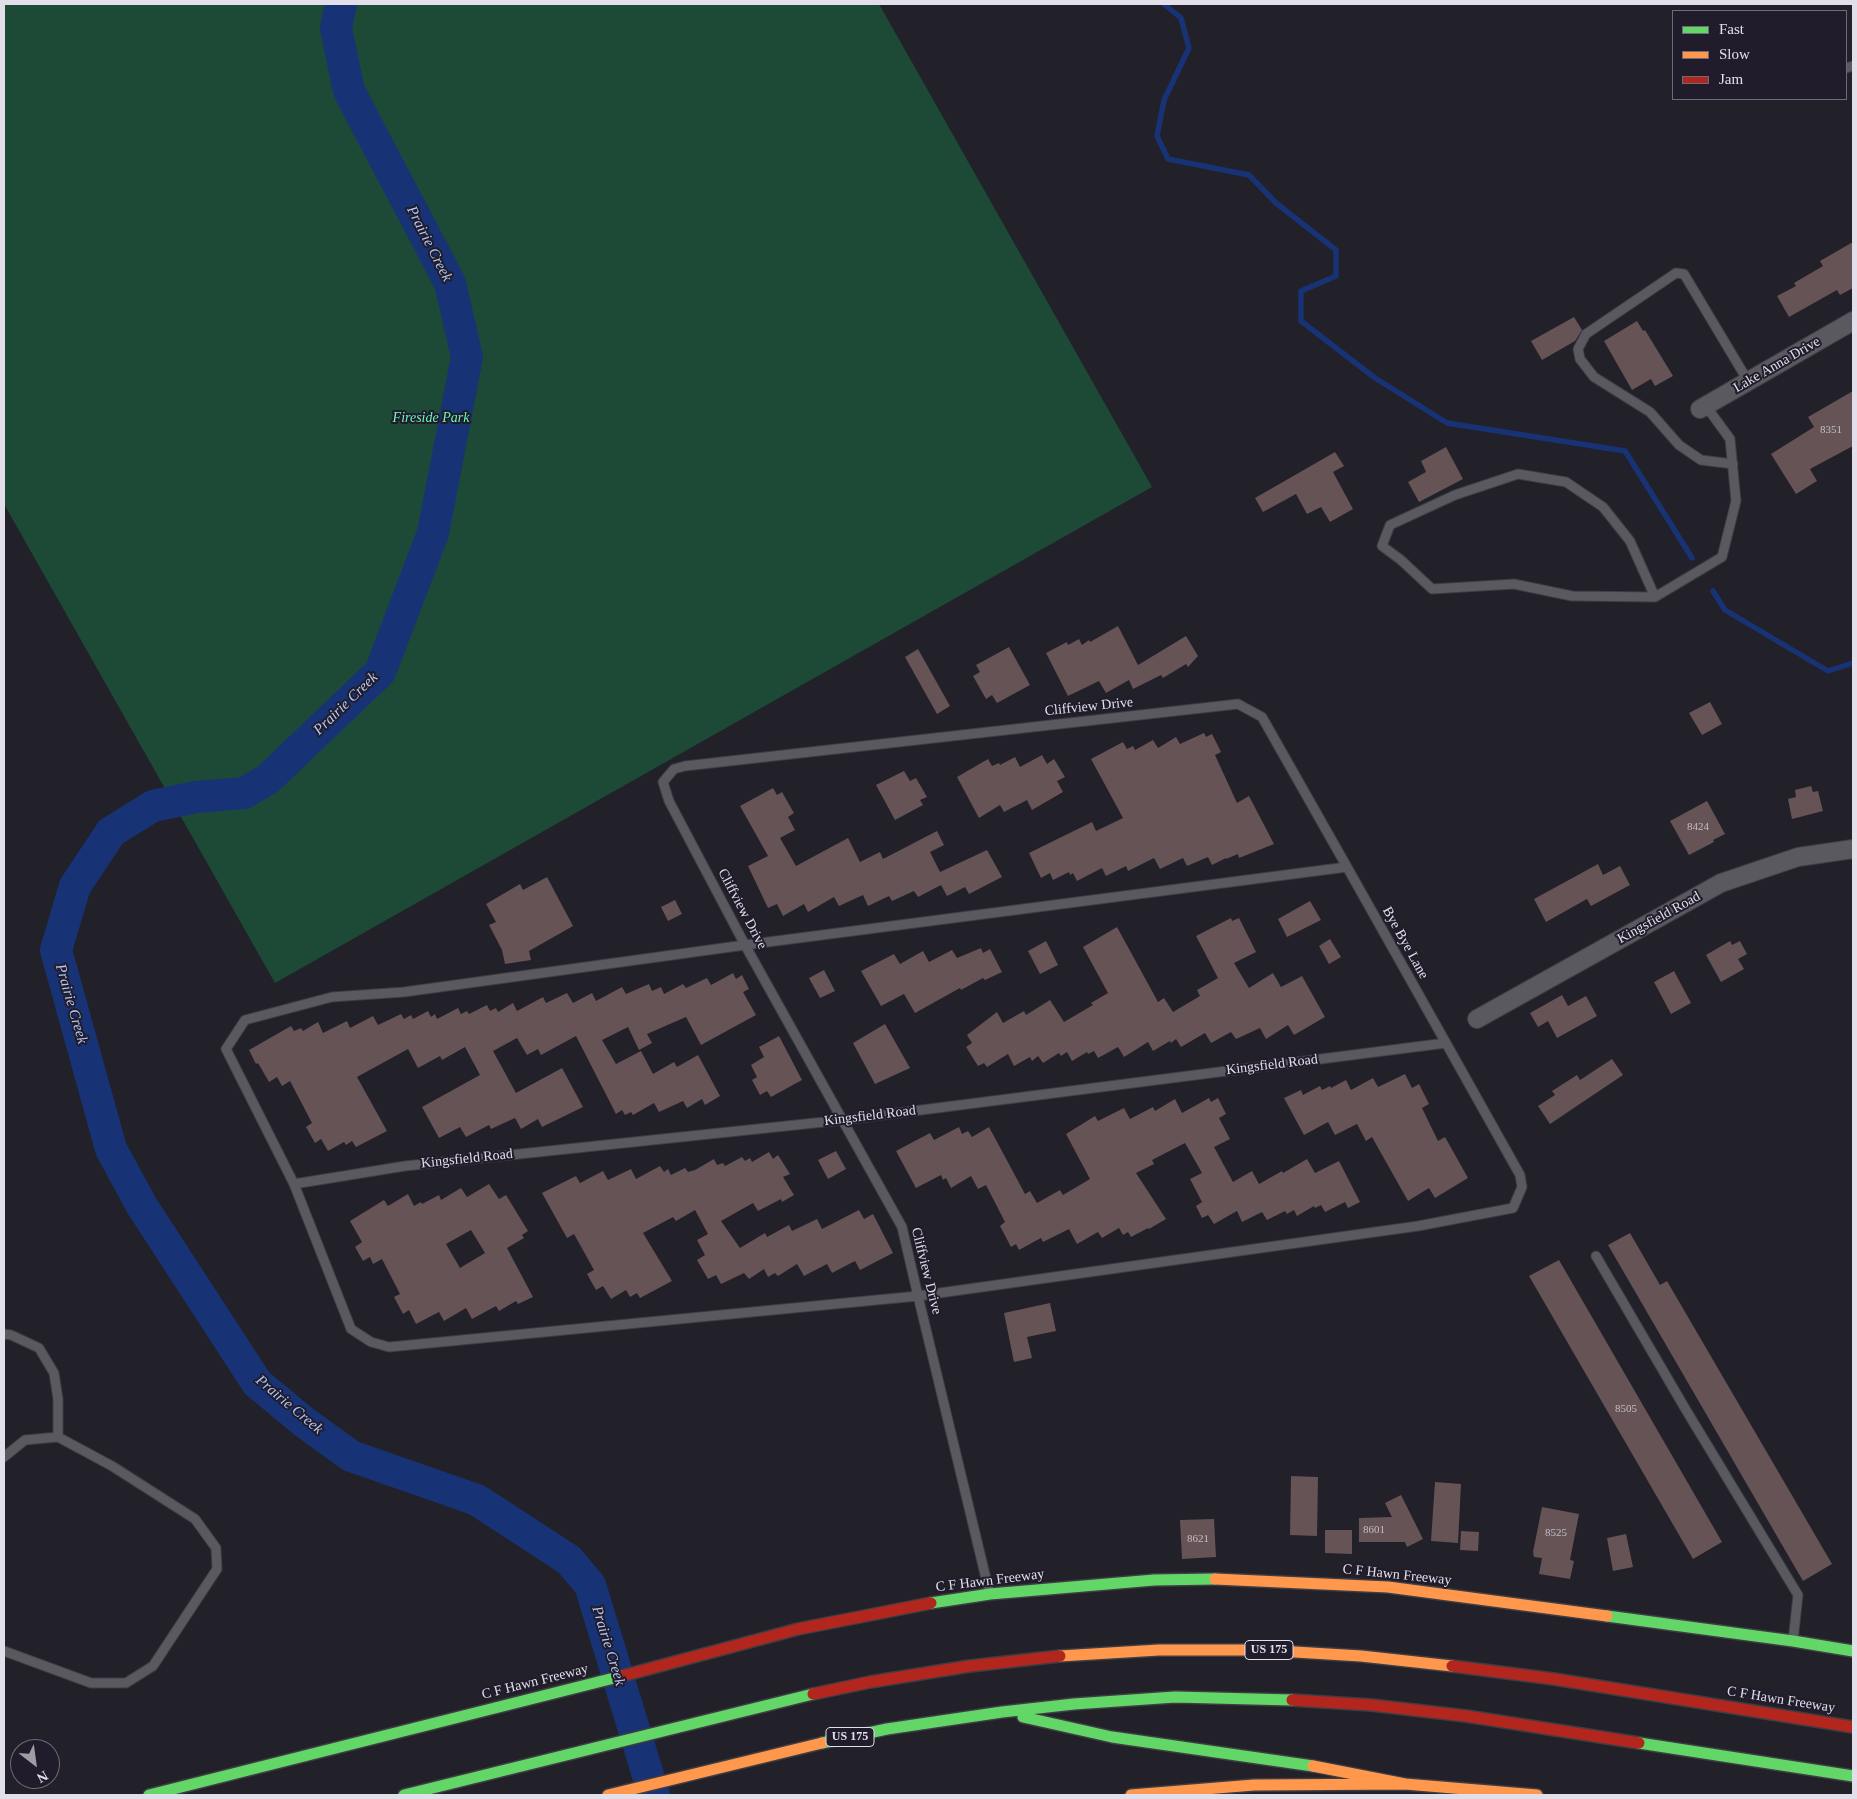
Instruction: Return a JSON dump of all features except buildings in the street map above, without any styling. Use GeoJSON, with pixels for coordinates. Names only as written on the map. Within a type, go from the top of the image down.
{"type":"FeatureCollection","features":[{"type":"Feature","properties":{"kind":"main road","name":"C F Hawn Freeway"},"geometry":{"type":"LineString","coordinates":[[149,1795],[652,1668],[798,1629],[900,1608],[990,1594],[1154,1580],[1235,1579],[1397,1588],[1793,1641],[1853,1651]]}},
{"type":"Feature","properties":{"kind":"main road","name":"C F Hawn Freeway"},"geometry":{"type":"LineString","coordinates":[[404,1795],[773,1703],[870,1682],[970,1666],[1067,1655],[1159,1650],[1262,1650],[1361,1656],[1457,1666],[1853,1727]]}},
{"type":"Feature","properties":{"kind":"main road","name":"US 175"},"geometry":{"type":"LineString","coordinates":[[608,1795],[791,1750],[887,1729],[1002,1712],[1074,1704],[1175,1698],[1269,1699],[1371,1705],[1476,1717],[1853,1776]]}},
{"type":"Feature","properties":{"kind":"main road"},"geometry":{"type":"LineString","coordinates":[[1002,1712],[1112,1737],[1303,1764],[1404,1790]]}},
{"type":"Feature","properties":{"kind":"main road"},"geometry":{"type":"LineString","coordinates":[[1131,1795],[1254,1786],[1537,1795]]}},
{"type":"Feature","properties":{"kind":"street","name":"Lake Anna Drive"},"geometry":{"type":"LineString","coordinates":[[1703,408],[1853,321]]}},
{"type":"Feature","properties":{"kind":"street","name":"Kingsfield Road"},"geometry":{"type":"LineString","coordinates":[[1477,1019],[1721,883],[1798,857],[1853,849]]}},
{"type":"Feature","properties":{"kind":"lane"},"geometry":{"type":"LineString","coordinates":[[1732,464],[1702,460],[1679,445],[1650,412],[1594,377],[1580,359],[1578,349],[1586,334],[1676,273],[1684,274],[1748,382]]}},
{"type":"Feature","properties":{"kind":"lane"},"geometry":{"type":"LineString","coordinates":[[1655,597],[1630,541],[1603,507],[1566,482],[1518,474],[1455,495],[1390,525],[1382,546],[1401,560],[1432,589],[1514,584],[1572,596],[1655,597],[1722,557],[1736,501],[1730,439],[1703,408]]}},
{"type":"Feature","properties":{"kind":"lane","name":"Bye Bye Lane"},"geometry":{"type":"LineString","coordinates":[[918,1296],[1418,1226],[1513,1208],[1522,1187],[1520,1175],[1262,717],[1238,704]]}},
{"type":"Feature","properties":{"kind":"lane","name":"Cliffview Drive"},"geometry":{"type":"LineString","coordinates":[[990,1594],[902,1227],[745,945],[665,791],[663,782],[674,769],[685,766],[1238,704]]}},
{"type":"Feature","properties":{"kind":"lane"},"geometry":{"type":"LineString","coordinates":[[918,1296],[388,1347],[370,1342],[351,1329],[294,1184],[226,1050],[245,1020],[332,997],[404,992],[745,945],[1346,867]]}},
{"type":"Feature","properties":{"kind":"lane","name":"Kingsfield Road"},"geometry":{"type":"LineString","coordinates":[[294,1184],[405,1166],[843,1120],[1446,1044]]}},
{"type":"Feature","properties":{"kind":"lane"},"geometry":{"type":"LineString","coordinates":[[1596,1256],[1686,1410],[1798,1595],[1793,1641]]}},
{"type":"Feature","properties":{"kind":"lane"},"geometry":{"type":"LineString","coordinates":[[4,1334],[11,1335],[39,1348],[54,1374],[58,1399],[58,1437]]}},
{"type":"Feature","properties":{"kind":"lane"},"geometry":{"type":"LineString","coordinates":[[4,1457],[25,1440],[58,1437],[112,1466],[195,1519],[216,1548],[217,1569],[153,1666],[126,1683],[90,1683],[4,1651]]}},
{"type":"Feature","properties":{"kind":"green space","name":"Fireside Park"},"geometry":{"type":"Polygon","coordinates":[[[4,4],[879,4],[1152,487],[275,983],[4,504],[4,4]]]}},
{"type":"Feature","properties":{"kind":"waterway","name":"Prairie Creek"},"geometry":{"type":"LineString","coordinates":[[341,4],[336,28],[349,91],[450,283],[467,357],[433,533],[380,672],[268,779],[244,793],[196,797],[153,806],[111,832],[75,886],[56,950],[111,1149],[142,1206],[257,1383],[304,1422],[351,1456],[477,1500],[569,1560],[590,1585],[654,1795]]}},
{"type":"Feature","properties":{"kind":"waterway"},"geometry":{"type":"LineString","coordinates":[[1164,4],[1181,18],[1189,48],[1164,100],[1157,136],[1168,159],[1249,175],[1276,203],[1336,250],[1336,276],[1301,291],[1301,321],[1375,378],[1447,423],[1625,451],[1692,558]]}},
{"type":"Feature","properties":{"kind":"waterway"},"geometry":{"type":"LineString","coordinates":[[1713,591],[1725,610],[1828,671],[1853,663]]}},
{"type":"Feature","properties":{"kind":"traffic: fast"},"geometry":{"type":"LineString","coordinates":[[931,1603],[990,1594],[1154,1580],[1215,1579]]}},
{"type":"Feature","properties":{"kind":"traffic: fast"},"geometry":{"type":"LineString","coordinates":[[1607,1616],[1853,1651]]}},
{"type":"Feature","properties":{"kind":"traffic: fast"},"geometry":{"type":"LineString","coordinates":[[149,1795],[622,1676]]}},
{"type":"Feature","properties":{"kind":"traffic: fast"},"geometry":{"type":"LineString","coordinates":[[404,1795],[813,1694]]}},
{"type":"Feature","properties":{"kind":"traffic: fast"},"geometry":{"type":"LineString","coordinates":[[822,1743],[887,1729],[1002,1712],[1074,1704],[1175,1697],[1292,1700]]}},
{"type":"Feature","properties":{"kind":"traffic: fast"},"geometry":{"type":"LineString","coordinates":[[1023,1717],[1112,1737],[1313,1766]]}},
{"type":"Feature","properties":{"kind":"traffic: fast"},"geometry":{"type":"LineString","coordinates":[[1639,1743],[1853,1776]]}},
{"type":"Feature","properties":{"kind":"traffic: slow"},"geometry":{"type":"LineString","coordinates":[[1215,1579],[1388,1587],[1607,1616]]}},
{"type":"Feature","properties":{"kind":"traffic: slow"},"geometry":{"type":"LineString","coordinates":[[1060,1656],[1159,1650],[1262,1650],[1361,1656],[1452,1666]]}},
{"type":"Feature","properties":{"kind":"traffic: slow"},"geometry":{"type":"LineString","coordinates":[[608,1795],[822,1743]]}},
{"type":"Feature","properties":{"kind":"traffic: slow"},"geometry":{"type":"LineString","coordinates":[[1313,1766],[1405,1784]]}},
{"type":"Feature","properties":{"kind":"traffic: slow"},"geometry":{"type":"LineString","coordinates":[[1131,1795],[1254,1785],[1405,1784],[1537,1795]]}},
{"type":"Feature","properties":{"kind":"traffic: jam"},"geometry":{"type":"LineString","coordinates":[[622,1676],[798,1629],[931,1603]]}},
{"type":"Feature","properties":{"kind":"traffic: jam"},"geometry":{"type":"LineString","coordinates":[[813,1694],[870,1682],[970,1666],[1060,1656]]}},
{"type":"Feature","properties":{"kind":"traffic: jam"},"geometry":{"type":"LineString","coordinates":[[1452,1666],[1554,1679],[1853,1727]]}},
{"type":"Feature","properties":{"kind":"traffic: jam"},"geometry":{"type":"LineString","coordinates":[[1292,1700],[1371,1705],[1466,1716],[1639,1743]]}}]}
